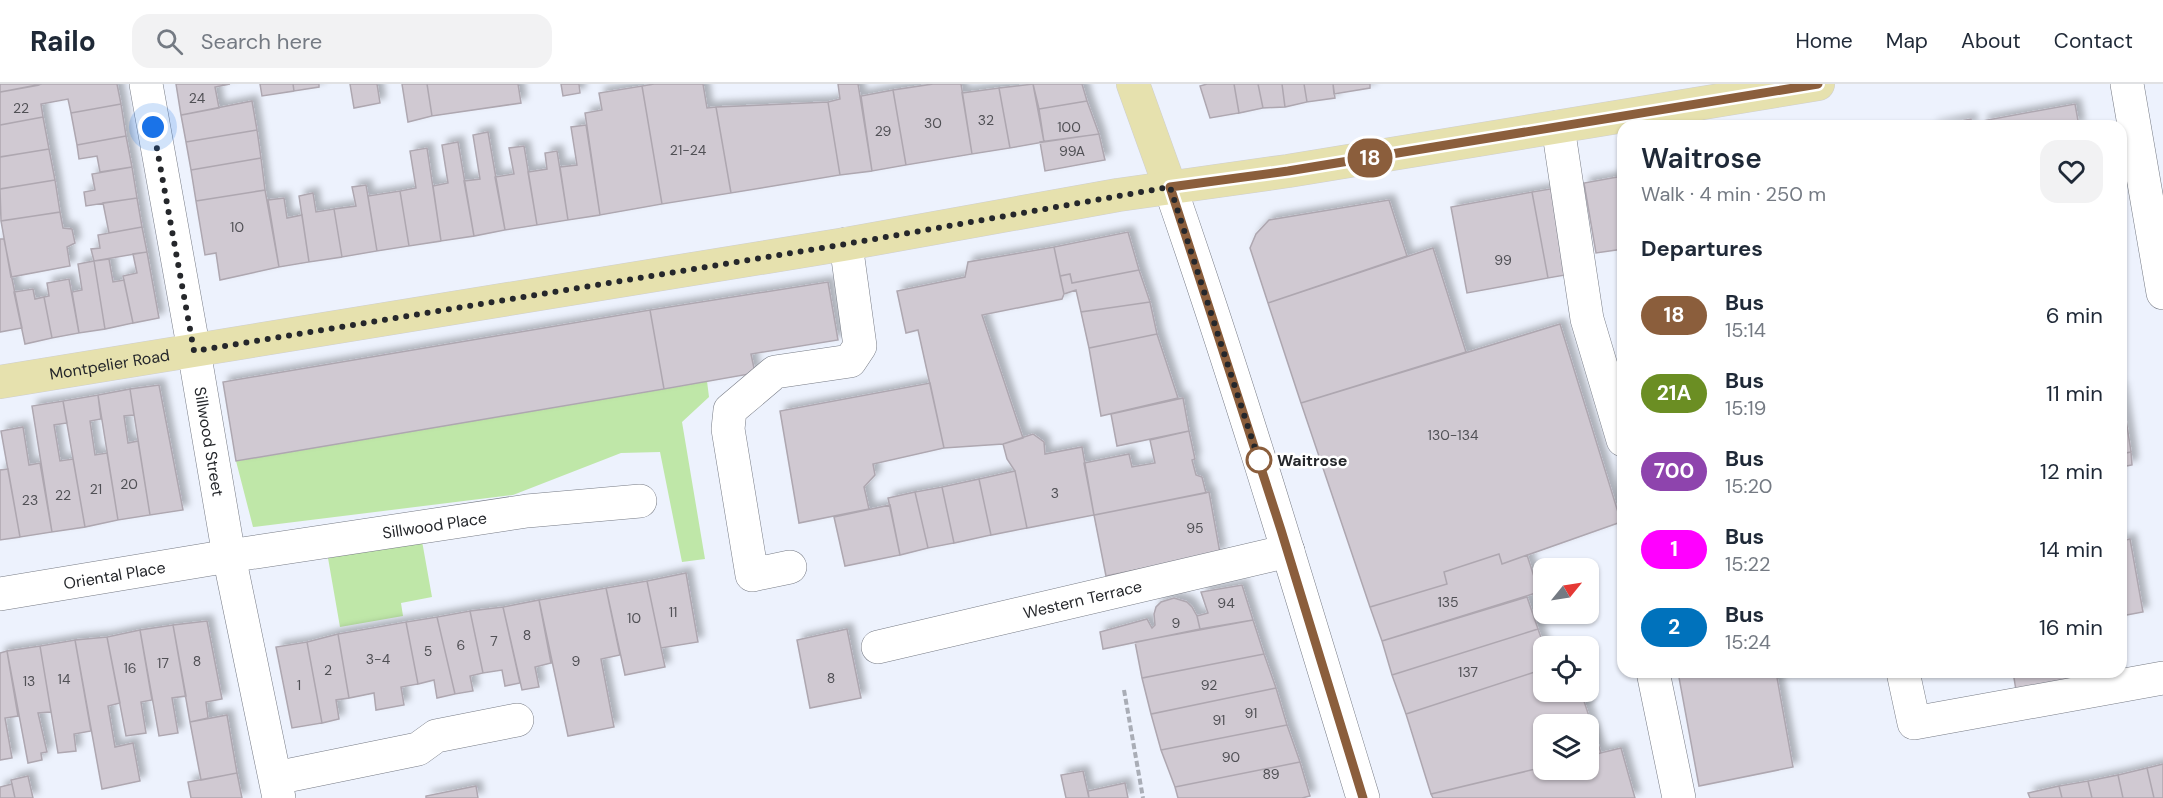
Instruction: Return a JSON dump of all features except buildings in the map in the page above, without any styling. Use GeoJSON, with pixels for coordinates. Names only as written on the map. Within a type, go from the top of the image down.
{"type":"FeatureCollection","features":[{"type":"Feature","properties":{"kind":"main road"},"geometry":{"type":"LineString","coordinates":[[1133,84],[1170,187]]}},
{"type":"Feature","properties":{"kind":"main road","name":"Montpelier Road"},"geometry":{"type":"LineString","coordinates":[[0,382],[846,244],[1170,187],[1288,171],[1818,84]]}},
{"type":"Feature","properties":{"kind":"street","name":"Sillwood Street"},"geometry":{"type":"LineString","coordinates":[[146,84],[229,556],[278,788]]}},
{"type":"Feature","properties":{"kind":"street"},"geometry":{"type":"LineString","coordinates":[[2127,84],[2163,293]]}},
{"type":"Feature","properties":{"kind":"street"},"geometry":{"type":"LineString","coordinates":[[1558,127],[1587,319],[1617,420]]}},
{"type":"Feature","properties":{"kind":"street"},"geometry":{"type":"LineString","coordinates":[[1170,187],[1288,551],[1363,798]]}},
{"type":"Feature","properties":{"kind":"street"},"geometry":{"type":"LineString","coordinates":[[790,567],[752,575],[728,429],[730,410],[775,372],[850,360],[860,346],[846,244]]}},
{"type":"Feature","properties":{"kind":"street","name":"Sillwood Place"},"geometry":{"type":"LineString","coordinates":[[229,556],[527,511],[640,501]]}},
{"type":"Feature","properties":{"kind":"street","name":"Western Terrace"},"geometry":{"type":"LineString","coordinates":[[878,647],[1288,551]]}},
{"type":"Feature","properties":{"kind":"street","name":"Oriental Place"},"geometry":{"type":"LineString","coordinates":[[0,594],[229,556]]}},
{"type":"Feature","properties":{"kind":"street"},"geometry":{"type":"LineString","coordinates":[[1654,678],[1678,798]]}},
{"type":"Feature","properties":{"kind":"street"},"geometry":{"type":"LineString","coordinates":[[1904,678],[1914,723],[2163,678]]}},
{"type":"Feature","properties":{"kind":"street"},"geometry":{"type":"LineString","coordinates":[[278,788],[418,749],[436,736],[517,720]]}},
{"type":"Feature","properties":{"kind":"path"},"geometry":{"type":"LineString","coordinates":[[1124,690],[1143,798]]}},
{"type":"Feature","properties":{"kind":"green space"},"geometry":{"type":"Polygon","coordinates":[[[707,381],[709,397],[682,422],[705,559],[682,562],[660,452],[621,453],[513,495],[253,527],[236,461],[707,381]]]}},
{"type":"Feature","properties":{"kind":"green space"},"geometry":{"type":"Polygon","coordinates":[[[422,541],[432,597],[401,603],[403,616],[340,627],[328,558],[422,541]]]}},
{"type":"Feature","properties":{"kind":"bus line","name":"18"},"geometry":{"type":"LineString","coordinates":[[1363,798],[1281,530],[1170,187],[1288,171],[1818,84]]}},
{"type":"Feature","properties":{"kind":"place","name":"Waitrose"},"geometry":{"type":"Point","coordinates":[1259,460]}},
{"type":"Feature","properties":{"kind":"route"},"geometry":{"type":"LineString","coordinates":[[153,127],[194,351],[846,244],[1170,187],[1261,467],[1259,460]]}}]}
